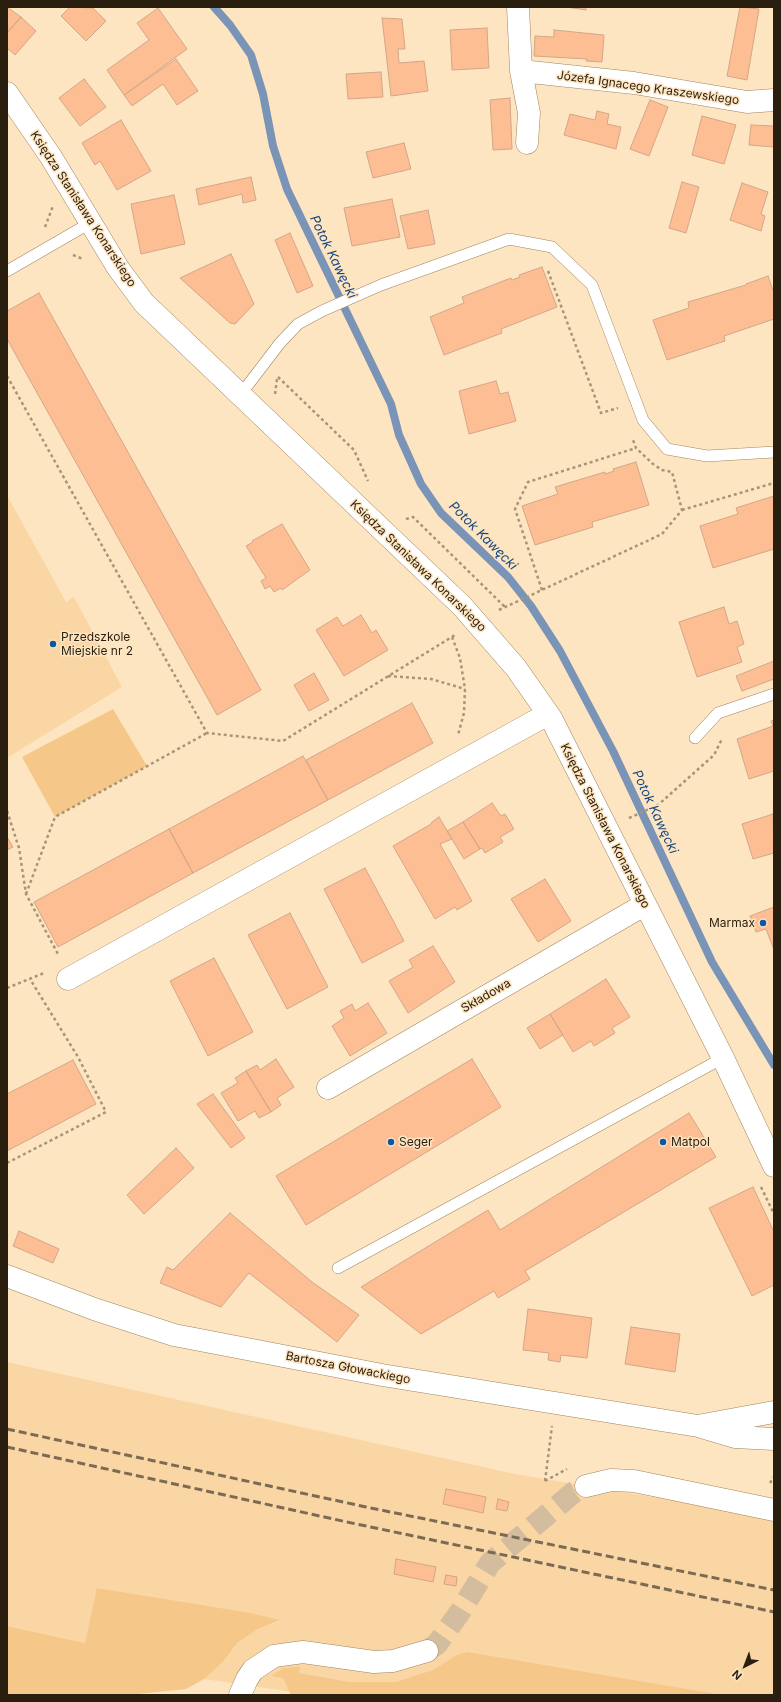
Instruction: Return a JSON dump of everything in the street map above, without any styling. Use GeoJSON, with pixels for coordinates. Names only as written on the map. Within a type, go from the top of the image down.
{"type":"FeatureCollection","features":[{"type":"Feature","properties":{"kind":"street"},"geometry":{"type":"LineString","coordinates":[[518,7],[521,71],[529,113],[528,143]]}},
{"type":"Feature","properties":{"kind":"street","name":"Józefa Ignacego Kraszewskiego"},"geometry":{"type":"LineString","coordinates":[[521,71],[634,83],[747,102],[774,100]]}},
{"type":"Feature","properties":{"kind":"street","name":"Księdza Stanisława Konarskiego"},"geometry":{"type":"LineString","coordinates":[[7,93],[51,157],[118,268],[144,303],[241,394],[480,625],[516,668],[548,714],[723,1058],[774,1166]]}},
{"type":"Feature","properties":{"kind":"street"},"geometry":{"type":"LineString","coordinates":[[68,979],[548,714]]}},
{"type":"Feature","properties":{"kind":"street","name":"Składowa"},"geometry":{"type":"LineString","coordinates":[[328,1088],[644,905]]}},
{"type":"Feature","properties":{"kind":"street","name":"Bartosza Głowackiego"},"geometry":{"type":"LineString","coordinates":[[7,1276],[94,1309],[174,1334],[382,1375],[698,1426],[736,1437],[774,1439]]}},
{"type":"Feature","properties":{"kind":"street","name":"Bartosza Głowackiego"},"geometry":{"type":"LineString","coordinates":[[698,1426],[774,1412]]}},
{"type":"Feature","properties":{"kind":"street"},"geometry":{"type":"LineString","coordinates":[[586,1486],[611,1480],[634,1481],[773,1509]]}},
{"type":"Feature","properties":{"kind":"street"},"geometry":{"type":"LineString","coordinates":[[240,1695],[247,1678],[254,1670],[269,1659],[280,1655],[303,1652],[374,1662],[392,1661],[427,1651]]}},
{"type":"Feature","properties":{"kind":"lane"},"geometry":{"type":"LineString","coordinates":[[7,271],[90,223]]}},
{"type":"Feature","properties":{"kind":"lane"},"geometry":{"type":"LineString","coordinates":[[241,394],[280,343],[298,324],[354,296],[509,239],[552,247],[592,285],[643,420],[667,449],[707,456],[774,452]]}},
{"type":"Feature","properties":{"kind":"lane"},"geometry":{"type":"LineString","coordinates":[[695,738],[718,713],[774,694]]}},
{"type":"Feature","properties":{"kind":"lane"},"geometry":{"type":"LineString","coordinates":[[338,1268],[723,1058]]}},
{"type":"Feature","properties":{"kind":"path"},"geometry":{"type":"LineString","coordinates":[[546,265],[601,413],[620,406],[623,413]]}},
{"type":"Feature","properties":{"kind":"path"},"geometry":{"type":"LineString","coordinates":[[7,376],[207,733]]}},
{"type":"Feature","properties":{"kind":"path"},"geometry":{"type":"LineString","coordinates":[[278,376],[354,450],[369,484]]}},
{"type":"Feature","properties":{"kind":"path"},"geometry":{"type":"LineString","coordinates":[[631,434],[636,448],[653,464],[662,470],[672,472],[682,510]]}},
{"type":"Feature","properties":{"kind":"path"},"geometry":{"type":"LineString","coordinates":[[542,590],[515,509],[528,482],[636,448]]}},
{"type":"Feature","properties":{"kind":"path"},"geometry":{"type":"LineString","coordinates":[[514,603],[662,534],[682,510],[774,482]]}},
{"type":"Feature","properties":{"kind":"path"},"geometry":{"type":"LineString","coordinates":[[402,520],[413,517],[505,607]]}},
{"type":"Feature","properties":{"kind":"path"},"geometry":{"type":"LineString","coordinates":[[26,894],[55,817],[207,733],[283,741],[458,633]]}},
{"type":"Feature","properties":{"kind":"path"},"geometry":{"type":"LineString","coordinates":[[388,676],[431,679],[465,689]]}},
{"type":"Feature","properties":{"kind":"path"},"geometry":{"type":"LineString","coordinates":[[625,820],[658,805],[714,755],[724,735]]}},
{"type":"Feature","properties":{"kind":"path"},"geometry":{"type":"LineString","coordinates":[[7,811],[19,848],[26,894],[64,965],[68,979]]}},
{"type":"Feature","properties":{"kind":"path"},"geometry":{"type":"LineString","coordinates":[[7,1164],[106,1112],[78,1057],[30,979]]}},
{"type":"Feature","properties":{"kind":"path"},"geometry":{"type":"LineString","coordinates":[[545,1481],[553,1421]]}},
{"type":"Feature","properties":{"kind":"shaded area","name":"Przedszkole Miejskie nr 2"},"geometry":{"type":"Polygon","coordinates":[[[7,495],[66,602],[74,597],[122,687],[7,758],[7,495]]]}},
{"type":"Feature","properties":{"kind":"shaded area"},"geometry":{"type":"Polygon","coordinates":[[[113,709],[147,766],[55,817],[22,757],[113,709]]]}},
{"type":"Feature","properties":{"kind":"shaded area"},"geometry":{"type":"Polygon","coordinates":[[[7,1362],[515,1474],[774,1517],[774,1695],[313,1695],[204,1679],[223,1662],[237,1643],[258,1629],[279,1621],[98,1588],[85,1643],[7,1626],[7,1362]]]}},
{"type":"Feature","properties":{"kind":"shaded area"},"geometry":{"type":"Polygon","coordinates":[[[97,1588],[250,1613],[280,1620],[258,1629],[237,1643],[223,1662],[204,1679],[186,1689],[128,1695],[7,1695],[7,1626],[85,1643],[97,1588]]]}},
{"type":"Feature","properties":{"kind":"shaded area"},"geometry":{"type":"Polygon","coordinates":[[[467,1652],[722,1695],[291,1695],[283,1678],[271,1676],[284,1668],[300,1667],[299,1673],[349,1682],[396,1682],[433,1670],[457,1655],[467,1652]]]}},
{"type":"Feature","properties":{"kind":"building"},"geometry":{"type":"Polygon","coordinates":[[[7,7],[21,17],[7,33],[7,7]]]}},
{"type":"Feature","properties":{"kind":"building"},"geometry":{"type":"Polygon","coordinates":[[[70,7],[93,8],[106,21],[86,41],[61,16],[70,7]]]}},
{"type":"Feature","properties":{"kind":"building"},"geometry":{"type":"Polygon","coordinates":[[[566,7],[586,7],[586,10],[566,7]]]}},
{"type":"Feature","properties":{"kind":"building"},"geometry":{"type":"Polygon","coordinates":[[[740,7],[759,9],[747,80],[727,76],[740,7]]]}},
{"type":"Feature","properties":{"kind":"building"},"geometry":{"type":"Polygon","coordinates":[[[158,8],[187,49],[124,95],[107,70],[149,40],[137,23],[158,8]]]}},
{"type":"Feature","properties":{"kind":"building"},"geometry":{"type":"Polygon","coordinates":[[[21,17],[36,31],[15,55],[7,48],[7,33],[21,17]]]}},
{"type":"Feature","properties":{"kind":"building"},"geometry":{"type":"Polygon","coordinates":[[[382,18],[402,19],[405,49],[398,49],[399,63],[424,61],[428,91],[391,96],[382,18]]]}},
{"type":"Feature","properties":{"kind":"building"},"geometry":{"type":"Polygon","coordinates":[[[487,28],[489,68],[452,70],[450,30],[487,28]]]}},
{"type":"Feature","properties":{"kind":"building"},"geometry":{"type":"Polygon","coordinates":[[[554,30],[604,35],[602,62],[586,61],[587,59],[534,56],[535,36],[554,37],[554,30]]]}},
{"type":"Feature","properties":{"kind":"building"},"geometry":{"type":"Polygon","coordinates":[[[176,59],[198,91],[177,105],[163,84],[132,106],[124,95],[176,59]]]}},
{"type":"Feature","properties":{"kind":"building"},"geometry":{"type":"Polygon","coordinates":[[[381,72],[383,97],[348,99],[346,74],[381,72]]]}},
{"type":"Feature","properties":{"kind":"building"},"geometry":{"type":"Polygon","coordinates":[[[84,79],[106,107],[80,126],[59,98],[84,79]]]}},
{"type":"Feature","properties":{"kind":"building"},"geometry":{"type":"Polygon","coordinates":[[[510,98],[512,149],[493,150],[490,100],[510,98]]]}},
{"type":"Feature","properties":{"kind":"building"},"geometry":{"type":"Polygon","coordinates":[[[650,100],[668,107],[649,156],[630,149],[650,100]]]}},
{"type":"Feature","properties":{"kind":"building"},"geometry":{"type":"Polygon","coordinates":[[[597,111],[609,114],[607,124],[621,127],[616,149],[564,135],[570,114],[595,120],[597,111]]]}},
{"type":"Feature","properties":{"kind":"building"},"geometry":{"type":"Polygon","coordinates":[[[702,116],[736,125],[724,164],[692,155],[702,116]]]}},
{"type":"Feature","properties":{"kind":"building"},"geometry":{"type":"Polygon","coordinates":[[[121,120],[151,171],[117,190],[100,161],[95,165],[82,143],[121,120]]]}},
{"type":"Feature","properties":{"kind":"building"},"geometry":{"type":"Polygon","coordinates":[[[751,125],[774,126],[774,147],[749,145],[751,125]]]}},
{"type":"Feature","properties":{"kind":"building"},"geometry":{"type":"Polygon","coordinates":[[[404,143],[411,169],[373,178],[366,152],[404,143]]]}},
{"type":"Feature","properties":{"kind":"building"},"geometry":{"type":"Polygon","coordinates":[[[251,177],[256,200],[243,203],[242,194],[199,205],[196,189],[251,177]]]}},
{"type":"Feature","properties":{"kind":"building"},"geometry":{"type":"Polygon","coordinates":[[[682,182],[699,187],[686,233],[669,228],[682,182]]]}},
{"type":"Feature","properties":{"kind":"building"},"geometry":{"type":"Polygon","coordinates":[[[742,183],[768,192],[761,214],[765,216],[761,231],[730,220],[742,183]]]}},
{"type":"Feature","properties":{"kind":"building"},"geometry":{"type":"Polygon","coordinates":[[[174,195],[185,244],[141,254],[131,204],[174,195]]]}},
{"type":"Feature","properties":{"kind":"building"},"geometry":{"type":"Polygon","coordinates":[[[392,199],[400,237],[352,246],[344,208],[392,199]]]}},
{"type":"Feature","properties":{"kind":"building"},"geometry":{"type":"Polygon","coordinates":[[[428,210],[435,244],[408,249],[400,216],[428,210]]]}},
{"type":"Feature","properties":{"kind":"building"},"geometry":{"type":"Polygon","coordinates":[[[290,233],[313,286],[297,293],[275,240],[290,233]]]}},
{"type":"Feature","properties":{"kind":"building"},"geometry":{"type":"Polygon","coordinates":[[[231,254],[254,304],[235,324],[230,323],[180,278],[231,254]]]}},
{"type":"Feature","properties":{"kind":"building"},"geometry":{"type":"Polygon","coordinates":[[[542,267],[557,307],[501,329],[502,333],[444,355],[430,317],[464,303],[462,297],[511,278],[512,280],[520,277],[519,275],[542,267]]]}},
{"type":"Feature","properties":{"kind":"building"},"geometry":{"type":"Polygon","coordinates":[[[768,276],[774,293],[774,319],[724,336],[725,341],[667,360],[653,320],[689,308],[688,302],[746,285],[768,276]]]}},
{"type":"Feature","properties":{"kind":"building"},"geometry":{"type":"Polygon","coordinates":[[[39,293],[261,690],[217,715],[7,339],[7,311],[39,293]]]}},
{"type":"Feature","properties":{"kind":"building"},"geometry":{"type":"Polygon","coordinates":[[[496,381],[500,394],[508,392],[516,421],[469,434],[459,391],[496,381]]]}},
{"type":"Feature","properties":{"kind":"building"},"geometry":{"type":"Polygon","coordinates":[[[636,462],[649,505],[592,522],[593,527],[535,545],[522,506],[558,494],[555,487],[605,472],[605,474],[614,471],[613,469],[636,462]]]}},
{"type":"Feature","properties":{"kind":"building"},"geometry":{"type":"Polygon","coordinates":[[[774,496],[774,549],[713,568],[700,526],[738,514],[736,508],[774,496]]]}},
{"type":"Feature","properties":{"kind":"building"},"geometry":{"type":"Polygon","coordinates":[[[282,524],[310,570],[282,590],[281,588],[274,592],[270,586],[265,589],[261,581],[266,578],[246,546],[282,524]]]}},
{"type":"Feature","properties":{"kind":"building"},"geometry":{"type":"Polygon","coordinates":[[[724,607],[729,624],[737,621],[744,644],[737,647],[742,662],[697,677],[679,622],[724,607]]]}},
{"type":"Feature","properties":{"kind":"building"},"geometry":{"type":"Polygon","coordinates":[[[361,615],[372,633],[376,630],[388,650],[344,676],[316,630],[337,617],[343,626],[361,615]]]}},
{"type":"Feature","properties":{"kind":"building"},"geometry":{"type":"Polygon","coordinates":[[[774,661],[774,679],[742,691],[736,676],[774,661]]]}},
{"type":"Feature","properties":{"kind":"building"},"geometry":{"type":"Polygon","coordinates":[[[314,673],[329,700],[309,711],[294,685],[314,673]]]}},
{"type":"Feature","properties":{"kind":"building"},"geometry":{"type":"Polygon","coordinates":[[[412,703],[433,743],[328,800],[306,760],[412,703]]]}},
{"type":"Feature","properties":{"kind":"building"},"geometry":{"type":"Polygon","coordinates":[[[774,720],[774,771],[749,779],[737,739],[773,726],[771,721],[774,720]]]}},
{"type":"Feature","properties":{"kind":"building"},"geometry":{"type":"Polygon","coordinates":[[[303,756],[328,800],[193,873],[169,829],[303,756]]]}},
{"type":"Feature","properties":{"kind":"building"},"geometry":{"type":"Polygon","coordinates":[[[492,803],[501,816],[505,814],[514,829],[500,837],[503,842],[485,853],[482,848],[480,849],[463,822],[492,803]]]}},
{"type":"Feature","properties":{"kind":"building"},"geometry":{"type":"Polygon","coordinates":[[[773,814],[774,853],[753,859],[742,824],[773,814]]]}},
{"type":"Feature","properties":{"kind":"building"},"geometry":{"type":"Polygon","coordinates":[[[439,817],[452,839],[440,844],[472,901],[457,910],[455,907],[435,919],[393,846],[431,824],[439,817]]]}},
{"type":"Feature","properties":{"kind":"building"},"geometry":{"type":"Polygon","coordinates":[[[463,822],[480,849],[464,859],[447,831],[463,822]]]}},
{"type":"Feature","properties":{"kind":"building"},"geometry":{"type":"Polygon","coordinates":[[[169,829],[193,873],[58,947],[34,902],[169,829]]]}},
{"type":"Feature","properties":{"kind":"building"},"geometry":{"type":"Polygon","coordinates":[[[7,837],[13,847],[7,850],[7,837]]]}},
{"type":"Feature","properties":{"kind":"building"},"geometry":{"type":"Polygon","coordinates":[[[365,868],[404,941],[362,963],[324,889],[365,868]]]}},
{"type":"Feature","properties":{"kind":"building"},"geometry":{"type":"Polygon","coordinates":[[[545,879],[571,921],[538,942],[511,899],[545,879]]]}},
{"type":"Feature","properties":{"kind":"building","name":"Marmax"},"geometry":{"type":"Polygon","coordinates":[[[774,907],[774,950],[766,929],[756,932],[750,916],[774,907]]]}},
{"type":"Feature","properties":{"kind":"building"},"geometry":{"type":"Polygon","coordinates":[[[290,913],[328,987],[287,1009],[248,935],[290,913]]]}},
{"type":"Feature","properties":{"kind":"building"},"geometry":{"type":"Polygon","coordinates":[[[433,946],[455,982],[408,1013],[389,981],[413,967],[409,960],[433,946]]]}},
{"type":"Feature","properties":{"kind":"building"},"geometry":{"type":"Polygon","coordinates":[[[214,958],[253,1032],[208,1056],[170,981],[214,958]]]}},
{"type":"Feature","properties":{"kind":"building"},"geometry":{"type":"Polygon","coordinates":[[[606,979],[630,1017],[612,1028],[615,1033],[594,1046],[591,1041],[573,1052],[550,1014],[606,979]]]}},
{"type":"Feature","properties":{"kind":"building"},"geometry":{"type":"Polygon","coordinates":[[[368,1003],[387,1033],[350,1056],[332,1026],[344,1018],[340,1011],[352,1004],[355,1011],[368,1003]]]}},
{"type":"Feature","properties":{"kind":"building"},"geometry":{"type":"Polygon","coordinates":[[[550,1014],[563,1035],[540,1049],[527,1028],[550,1014]]]}},
{"type":"Feature","properties":{"kind":"building"},"geometry":{"type":"Polygon","coordinates":[[[276,1059],[294,1087],[277,1098],[281,1105],[271,1112],[246,1071],[257,1065],[260,1070],[276,1059]]]}},
{"type":"Feature","properties":{"kind":"building"},"geometry":{"type":"Polygon","coordinates":[[[472,1059],[501,1107],[306,1225],[276,1176],[472,1059]]]}},
{"type":"Feature","properties":{"kind":"building"},"geometry":{"type":"Polygon","coordinates":[[[73,1060],[96,1104],[7,1151],[7,1094],[73,1060]]]}},
{"type":"Feature","properties":{"kind":"building"},"geometry":{"type":"Polygon","coordinates":[[[246,1071],[271,1112],[259,1118],[255,1111],[238,1121],[221,1093],[238,1083],[235,1078],[246,1071]]]}},
{"type":"Feature","properties":{"kind":"building"},"geometry":{"type":"Polygon","coordinates":[[[213,1094],[245,1138],[231,1148],[197,1104],[213,1094]]]}},
{"type":"Feature","properties":{"kind":"building"},"geometry":{"type":"Polygon","coordinates":[[[689,1113],[716,1157],[525,1271],[530,1279],[498,1298],[494,1291],[421,1334],[361,1287],[488,1210],[500,1230],[689,1113]]]}},
{"type":"Feature","properties":{"kind":"building"},"geometry":{"type":"Polygon","coordinates":[[[176,1148],[194,1168],[144,1214],[127,1195],[176,1148]]]}},
{"type":"Feature","properties":{"kind":"building"},"geometry":{"type":"Polygon","coordinates":[[[753,1187],[774,1232],[774,1285],[752,1296],[709,1208],[753,1187]]]}},
{"type":"Feature","properties":{"kind":"building"},"geometry":{"type":"Polygon","coordinates":[[[230,1213],[312,1282],[359,1315],[337,1342],[249,1273],[221,1307],[160,1283],[167,1267],[173,1270],[230,1213]]]}},
{"type":"Feature","properties":{"kind":"building"},"geometry":{"type":"Polygon","coordinates":[[[19,1231],[59,1249],[53,1263],[13,1246],[19,1231]]]}},
{"type":"Feature","properties":{"kind":"building"},"geometry":{"type":"Polygon","coordinates":[[[528,1309],[592,1318],[587,1358],[561,1355],[560,1362],[548,1360],[549,1353],[523,1350],[528,1309]]]}},
{"type":"Feature","properties":{"kind":"building"},"geometry":{"type":"Polygon","coordinates":[[[631,1327],[680,1334],[675,1372],[625,1364],[631,1327]]]}},
{"type":"Feature","properties":{"kind":"building"},"geometry":{"type":"Polygon","coordinates":[[[446,1489],[486,1497],[483,1513],[443,1504],[446,1489]]]}},
{"type":"Feature","properties":{"kind":"building"},"geometry":{"type":"Polygon","coordinates":[[[498,1499],[509,1502],[507,1511],[496,1509],[498,1499]]]}},
{"type":"Feature","properties":{"kind":"building"},"geometry":{"type":"Polygon","coordinates":[[[396,1559],[436,1567],[433,1582],[394,1574],[396,1559]]]}},
{"type":"Feature","properties":{"kind":"building"},"geometry":{"type":"Polygon","coordinates":[[[446,1575],[457,1577],[456,1586],[444,1584],[446,1575]]]}},
{"type":"Feature","properties":{"kind":"waterway","name":"Potok Kawęcki"},"geometry":{"type":"LineString","coordinates":[[214,7],[230,25],[251,55],[263,94],[273,146],[287,189],[391,404],[399,435],[421,484],[441,513],[508,577],[531,606],[560,651],[613,751],[712,962],[774,1065]]}},
{"type":"Feature","properties":{"kind":"tunnel"},"geometry":{"type":"LineString","coordinates":[[427,1651],[437,1644],[460,1612],[490,1563],[574,1492],[586,1486]]}},
{"type":"Feature","properties":{"kind":"railway"},"geometry":{"type":"LineString","coordinates":[[7,1429],[366,1507],[774,1590]]}},
{"type":"Feature","properties":{"kind":"railway"},"geometry":{"type":"LineString","coordinates":[[7,1447],[347,1522],[774,1612]]}},
{"type":"Feature","properties":{"kind":"place","name":"Przedszkole Miejskie nr 2"},"geometry":{"type":"Point","coordinates":[53,644]}},
{"type":"Feature","properties":{"kind":"place","name":"Marmax"},"geometry":{"type":"Point","coordinates":[763,923]}},
{"type":"Feature","properties":{"kind":"place","name":"Seger"},"geometry":{"type":"Point","coordinates":[391,1142]}},
{"type":"Feature","properties":{"kind":"place","name":"Matpol"},"geometry":{"type":"Point","coordinates":[663,1142]}}]}
